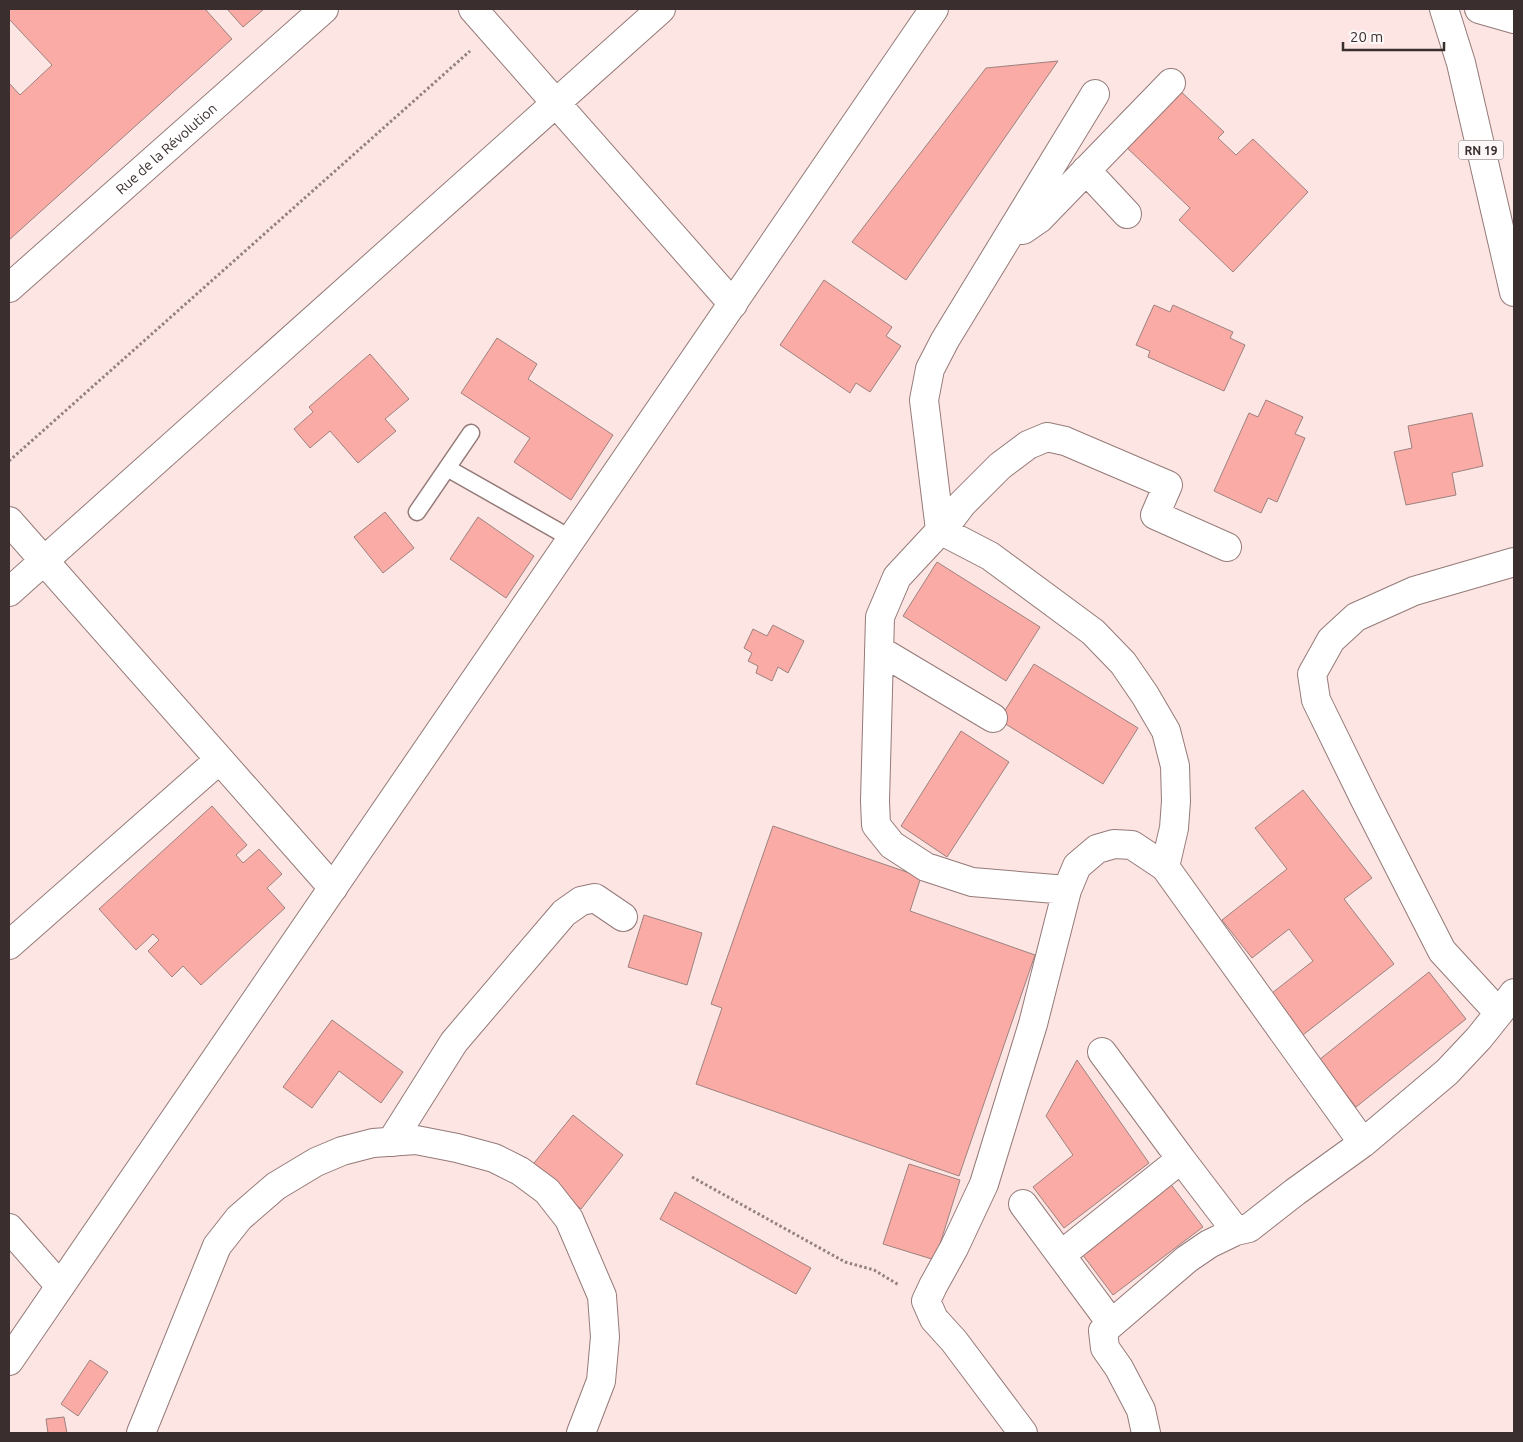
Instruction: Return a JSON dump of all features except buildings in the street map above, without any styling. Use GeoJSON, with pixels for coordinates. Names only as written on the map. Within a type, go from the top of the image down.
{"type":"FeatureCollection","features":[{"type":"Feature","properties":{"kind":"street","name":"Rue de la Révolution"},"geometry":{"type":"LineString","coordinates":[[9,288],[324,9]]}},
{"type":"Feature","properties":{"kind":"street"},"geometry":{"type":"LineString","coordinates":[[473,9],[733,304]]}},
{"type":"Feature","properties":{"kind":"street"},"geometry":{"type":"LineString","coordinates":[[9,592],[661,9]]}},
{"type":"Feature","properties":{"kind":"street"},"geometry":{"type":"LineString","coordinates":[[9,1361],[934,9]]}},
{"type":"Feature","properties":{"kind":"street","name":"RN 19"},"geometry":{"type":"LineString","coordinates":[[1444,9],[1461,63],[1514,292]]}},
{"type":"Feature","properties":{"kind":"street"},"geometry":{"type":"LineString","coordinates":[[1479,9],[1514,19]]}},
{"type":"Feature","properties":{"kind":"street"},"geometry":{"type":"LineString","coordinates":[[1013,228],[1023,230],[1040,219],[1171,83]]}},
{"type":"Feature","properties":{"kind":"street"},"geometry":{"type":"LineString","coordinates":[[940,530],[924,400],[930,369],[1095,94]]}},
{"type":"Feature","properties":{"kind":"street"},"geometry":{"type":"LineString","coordinates":[[1086,170],[1127,214]]}},
{"type":"Feature","properties":{"kind":"street"},"geometry":{"type":"LineString","coordinates":[[1067,890],[972,882],[951,876],[926,867],[892,845],[876,825],[880,617],[897,577],[962,504],[1000,466],[1028,445],[1047,437],[1065,441],[1168,485],[1155,515],[1227,547]]}},
{"type":"Feature","properties":{"kind":"street"},"geometry":{"type":"LineString","coordinates":[[9,521],[333,888]]}},
{"type":"Feature","properties":{"kind":"street"},"geometry":{"type":"LineString","coordinates":[[940,530],[990,556],[1093,632],[1123,663],[1145,695],[1166,732],[1174,766],[1176,801],[1174,828],[1165,867]]}},
{"type":"Feature","properties":{"kind":"street"},"geometry":{"type":"LineString","coordinates":[[1146,1433],[1141,1410],[1119,1368],[1105,1348],[1103,1330],[1187,1259],[1209,1244],[1249,1228],[1363,1143],[1447,1072],[1479,1038],[1507,1003],[1442,950],[1316,700],[1312,674],[1330,640],[1356,617],[1414,591],[1514,564]]}},
{"type":"Feature","properties":{"kind":"street"},"geometry":{"type":"LineString","coordinates":[[879,650],[993,718]]}},
{"type":"Feature","properties":{"kind":"street"},"geometry":{"type":"LineString","coordinates":[[9,945],[219,760]]}},
{"type":"Feature","properties":{"kind":"street"},"geometry":{"type":"LineString","coordinates":[[1023,1433],[954,1341],[934,1320],[926,1301],[954,1248],[984,1184],[1033,1024],[1067,890],[1076,866],[1098,849],[1114,844],[1132,845],[1165,867],[1363,1143]]}},
{"type":"Feature","properties":{"kind":"street"},"geometry":{"type":"LineString","coordinates":[[391,1142],[454,1042],[564,913],[581,901],[595,898],[623,917]]}},
{"type":"Feature","properties":{"kind":"street"},"geometry":{"type":"LineString","coordinates":[[1102,1052],[1236,1232]]}},
{"type":"Feature","properties":{"kind":"street"},"geometry":{"type":"LineString","coordinates":[[140,1433],[217,1246],[239,1218],[276,1186],[316,1162],[342,1151],[373,1143],[416,1140],[494,1158],[520,1171],[548,1191],[569,1219],[602,1296],[605,1337],[601,1381],[581,1433]]}},
{"type":"Feature","properties":{"kind":"street"},"geometry":{"type":"LineString","coordinates":[[1061,1255],[1181,1159]]}},
{"type":"Feature","properties":{"kind":"street"},"geometry":{"type":"LineString","coordinates":[[1023,1204],[1112,1323]]}},
{"type":"Feature","properties":{"kind":"street"},"geometry":{"type":"LineString","coordinates":[[9,1228],[60,1286]]}},
{"type":"Feature","properties":{"kind":"lane"},"geometry":{"type":"LineString","coordinates":[[417,512],[471,433]]}},
{"type":"Feature","properties":{"kind":"lane"},"geometry":{"type":"LineString","coordinates":[[447,468],[572,539]]}},
{"type":"Feature","properties":{"kind":"path"},"geometry":{"type":"LineString","coordinates":[[9,461],[493,31]]}},
{"type":"Feature","properties":{"kind":"path"},"geometry":{"type":"LineString","coordinates":[[692,1177],[845,1262],[874,1270],[926,1301]]}}]}
